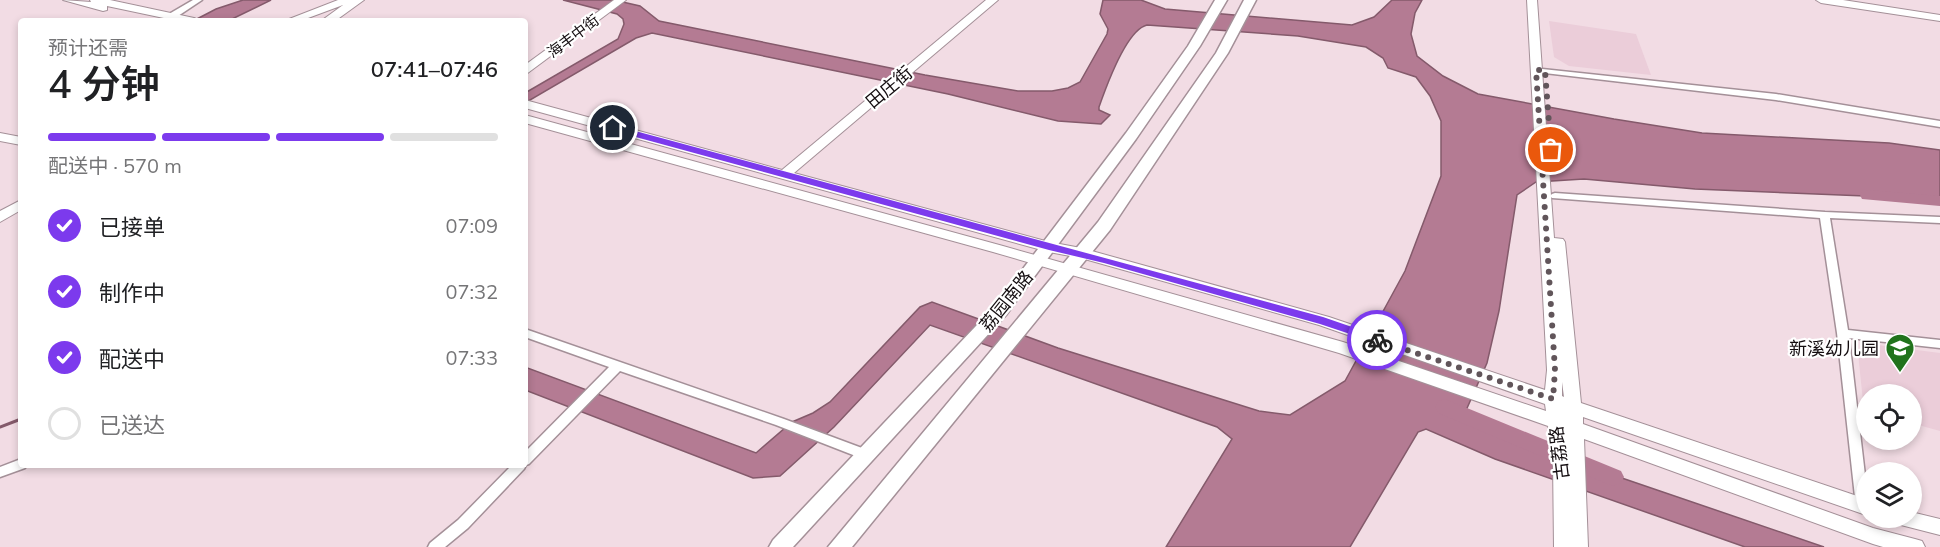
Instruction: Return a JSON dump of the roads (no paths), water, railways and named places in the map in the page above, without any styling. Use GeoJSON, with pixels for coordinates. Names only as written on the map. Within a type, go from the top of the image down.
{"type":"FeatureCollection","features":[{"type":"Feature","properties":{"kind":"main road"},"geometry":{"type":"LineString","coordinates":[[68,0],[167,18]]}},
{"type":"Feature","properties":{"kind":"main road"},"geometry":{"type":"LineString","coordinates":[[95,0],[169,18]]}},
{"type":"Feature","properties":{"kind":"main road","name":"海丰中街"},"geometry":{"type":"LineString","coordinates":[[528,69],[621,0]]}},
{"type":"Feature","properties":{"kind":"main road","name":"田庄街"},"geometry":{"type":"LineString","coordinates":[[785,174],[993,0]]}},
{"type":"Feature","properties":{"kind":"main road","name":"荔园南路"},"geometry":{"type":"LineString","coordinates":[[839,547],[1104,226],[1179,118],[1233,33],[1250,0]]}},
{"type":"Feature","properties":{"kind":"main road"},"geometry":{"type":"LineString","coordinates":[[1243,13],[1260,0]]}},
{"type":"Feature","properties":{"kind":"main road","name":"古荔路"},"geometry":{"type":"LineString","coordinates":[[1532,0],[1575,428],[1578,547]]}},
{"type":"Feature","properties":{"kind":"main road","name":"古荔路"},"geometry":{"type":"LineString","coordinates":[[1540,0],[1541,73]]}},
{"type":"Feature","properties":{"kind":"main road"},"geometry":{"type":"LineString","coordinates":[[1821,0],[1940,16]]}},
{"type":"Feature","properties":{"kind":"main road"},"geometry":{"type":"LineString","coordinates":[[1842,0],[1940,16]]}},
{"type":"Feature","properties":{"kind":"main road"},"geometry":{"type":"LineString","coordinates":[[299,18],[352,1]]}},
{"type":"Feature","properties":{"kind":"main road"},"geometry":{"type":"LineString","coordinates":[[320,18],[352,1]]}},
{"type":"Feature","properties":{"kind":"main road"},"geometry":{"type":"LineString","coordinates":[[331,18],[352,1]]}},
{"type":"Feature","properties":{"kind":"main road"},"geometry":{"type":"LineString","coordinates":[[341,18],[352,1]]}},
{"type":"Feature","properties":{"kind":"main road","name":"荔园南路"},"geometry":{"type":"LineString","coordinates":[[780,547],[1000,311],[1137,127],[1205,28],[1218,5]]}},
{"type":"Feature","properties":{"kind":"main road"},"geometry":{"type":"LineString","coordinates":[[528,105],[1049,247],[1081,253],[1323,321],[1510,383],[1856,504]]}},
{"type":"Feature","properties":{"kind":"main road"},"geometry":{"type":"LineString","coordinates":[[528,120],[1353,352],[1491,398],[1873,536],[1915,547]]}},
{"type":"Feature","properties":{"kind":"main road"},"geometry":{"type":"LineString","coordinates":[[0,137],[18,140]]}},
{"type":"Feature","properties":{"kind":"main road","name":"古荔路"},"geometry":{"type":"LineString","coordinates":[[1551,192],[1555,370],[1553,399],[1562,460],[1564,547]]}},
{"type":"Feature","properties":{"kind":"main road"},"geometry":{"type":"LineString","coordinates":[[0,217],[18,208]]}},
{"type":"Feature","properties":{"kind":"main road"},"geometry":{"type":"LineString","coordinates":[[0,224],[18,209]]}},
{"type":"Feature","properties":{"kind":"main road"},"geometry":{"type":"LineString","coordinates":[[1922,522],[1940,527]]}},
{"type":"Feature","properties":{"kind":"street"},"geometry":{"type":"LineString","coordinates":[[174,18],[198,0]]}},
{"type":"Feature","properties":{"kind":"street"},"geometry":{"type":"LineString","coordinates":[[1541,73],[1776,97],[1940,124]]}},
{"type":"Feature","properties":{"kind":"street"},"geometry":{"type":"LineString","coordinates":[[1551,192],[1825,215],[1940,220]]}},
{"type":"Feature","properties":{"kind":"street"},"geometry":{"type":"LineString","coordinates":[[1825,215],[1843,333],[1859,462]]}},
{"type":"Feature","properties":{"kind":"street"},"geometry":{"type":"LineString","coordinates":[[1843,333],[1940,344]]}},
{"type":"Feature","properties":{"kind":"street"},"geometry":{"type":"LineString","coordinates":[[528,334],[615,369],[780,422],[866,455]]}},
{"type":"Feature","properties":{"kind":"street"},"geometry":{"type":"LineString","coordinates":[[528,457],[615,369]]}},
{"type":"Feature","properties":{"kind":"street"},"geometry":{"type":"LineString","coordinates":[[0,472],[18,465]]}},
{"type":"Feature","properties":{"kind":"street"},"geometry":{"type":"LineString","coordinates":[[435,547],[463,524],[517,468]]}},
{"type":"Feature","properties":{"kind":"waterway"},"geometry":{"type":"LineString","coordinates":[[1868,195],[1940,201]]}},
{"type":"Feature","properties":{"kind":"waterway"},"geometry":{"type":"LineString","coordinates":[[1445,407],[1613,477]]}},
{"type":"Feature","properties":{"kind":"waterway"},"geometry":{"type":"LineString","coordinates":[[0,427],[18,420]]}},
{"type":"Feature","properties":{"kind":"place","name":"新溪幼儿园"},"geometry":{"type":"Point","coordinates":[1900,374]}}]}
